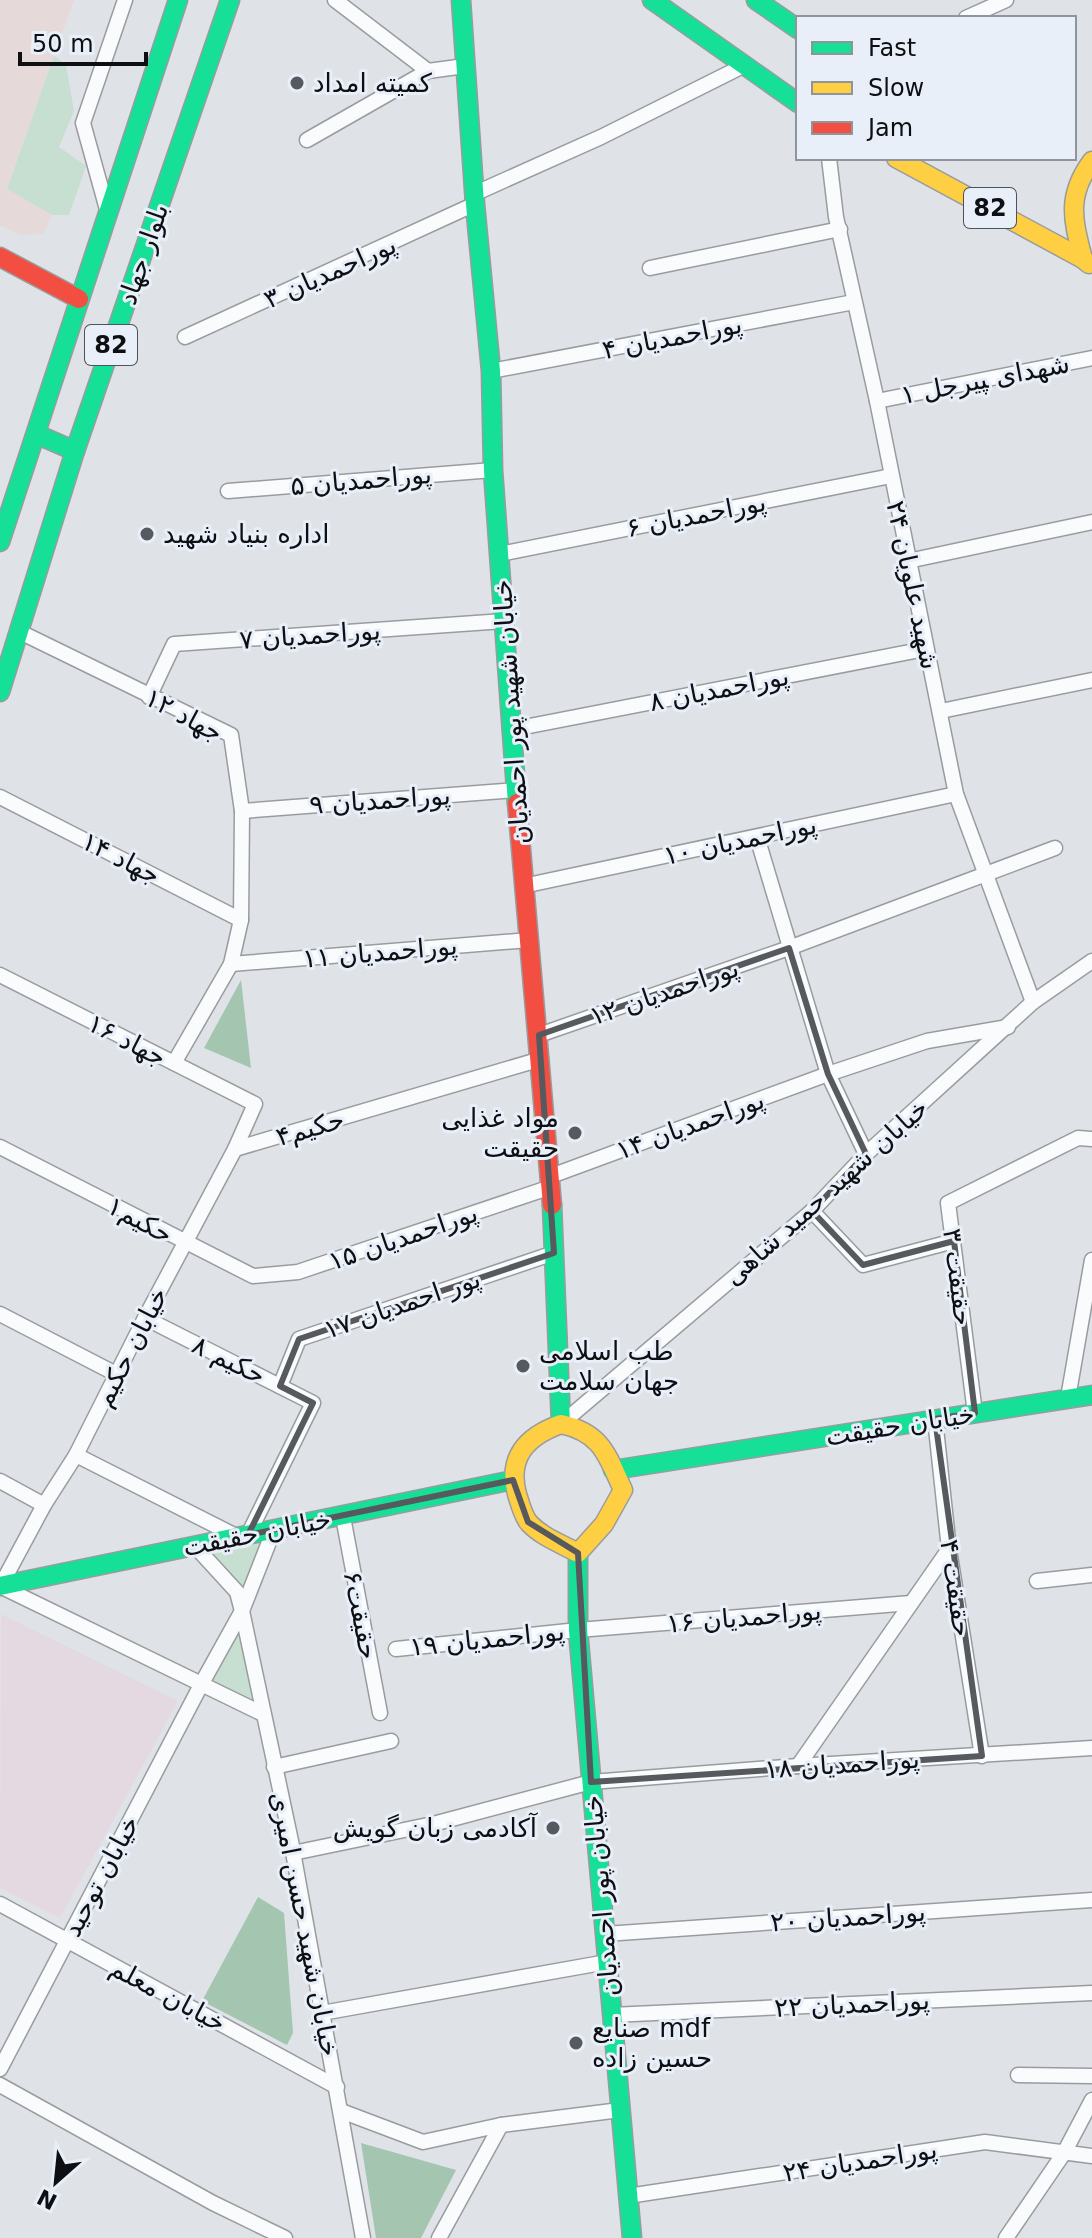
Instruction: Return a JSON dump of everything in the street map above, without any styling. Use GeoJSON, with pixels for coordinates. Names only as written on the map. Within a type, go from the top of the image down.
{"type":"FeatureCollection","features":[{"type":"Feature","properties":{"kind":"street"},"geometry":{"type":"LineString","coordinates":[[109,216],[83,123],[125,0]]}},
{"type":"Feature","properties":{"kind":"street","name":"بلوار جهاد"},"geometry":{"type":"LineString","coordinates":[[0,542],[178,0]]}},
{"type":"Feature","properties":{"kind":"street","name":"بلوار جهاد"},"geometry":{"type":"LineString","coordinates":[[0,692],[75,451],[230,0]]}},
{"type":"Feature","properties":{"kind":"street"},"geometry":{"type":"LineString","coordinates":[[335,0],[428,71]]}},
{"type":"Feature","properties":{"kind":"street","name":"خیابان شهید پور احمدیان"},"geometry":{"type":"LineString","coordinates":[[461,0],[491,371],[493,470],[523,886],[551,1182],[561,1424]]}},
{"type":"Feature","properties":{"kind":"street"},"geometry":{"type":"LineString","coordinates":[[652,0],[796,102]]}},
{"type":"Feature","properties":{"kind":"street"},"geometry":{"type":"LineString","coordinates":[[756,0],[796,28]]}},
{"type":"Feature","properties":{"kind":"street"},"geometry":{"type":"LineString","coordinates":[[970,16],[1006,0]]}},
{"type":"Feature","properties":{"kind":"street"},"geometry":{"type":"LineString","coordinates":[[307,140],[428,71],[465,66]]}},
{"type":"Feature","properties":{"kind":"street","name":"پوراحمدیان ۳"},"geometry":{"type":"LineString","coordinates":[[185,337],[743,66]]}},
{"type":"Feature","properties":{"kind":"street","name":"شهید علویان ۲۴"},"geometry":{"type":"LineString","coordinates":[[829,160],[854,302],[877,401],[956,794],[1033,1002]]}},
{"type":"Feature","properties":{"kind":"street","name":"82"},"geometry":{"type":"LineString","coordinates":[[900,160],[1088,263]]}},
{"type":"Feature","properties":{"kind":"street","name":"82"},"geometry":{"type":"LineString","coordinates":[[1088,263],[1071,210],[1076,185],[1090,162]]}},
{"type":"Feature","properties":{"kind":"street"},"geometry":{"type":"LineString","coordinates":[[650,268],[840,229]]}},
{"type":"Feature","properties":{"kind":"street"},"geometry":{"type":"LineString","coordinates":[[0,257],[79,299]]}},
{"type":"Feature","properties":{"kind":"street","name":"پوراحمدیان ۴"},"geometry":{"type":"LineString","coordinates":[[491,371],[854,302]]}},
{"type":"Feature","properties":{"kind":"street","name":"شهدای ‍‍‍‍‍‍پیرجل ۱"},"geometry":{"type":"LineString","coordinates":[[877,401],[1092,358]]}},
{"type":"Feature","properties":{"kind":"street"},"geometry":{"type":"LineString","coordinates":[[36,434],[75,451]]}},
{"type":"Feature","properties":{"kind":"street","name":"پوراحمدیان ۵"},"geometry":{"type":"LineString","coordinates":[[228,491],[493,470]]}},
{"type":"Feature","properties":{"kind":"street","name":"پوراحمدیان ۶"},"geometry":{"type":"LineString","coordinates":[[500,554],[891,476]]}},
{"type":"Feature","properties":{"kind":"street"},"geometry":{"type":"LineString","coordinates":[[908,561],[1092,522]]}},
{"type":"Feature","properties":{"kind":"street","name":"پوراحمدیان ۷"},"geometry":{"type":"LineString","coordinates":[[149,697],[174,644],[504,621]]}},
{"type":"Feature","properties":{"kind":"street","name":"جهاد ۱۲"},"geometry":{"type":"LineString","coordinates":[[18,631],[231,735],[242,811],[241,920],[231,964],[174,1063]]}},
{"type":"Feature","properties":{"kind":"street","name":"پوراحمدیان ۸"},"geometry":{"type":"LineString","coordinates":[[514,729],[925,649]]}},
{"type":"Feature","properties":{"kind":"street"},"geometry":{"type":"LineString","coordinates":[[941,711],[1092,680]]}},
{"type":"Feature","properties":{"kind":"street","name":"پوراحمدیان ۹"},"geometry":{"type":"LineString","coordinates":[[242,811],[517,790]]}},
{"type":"Feature","properties":{"kind":"street","name":"پوراحمدیان ۱۰"},"geometry":{"type":"LineString","coordinates":[[523,886],[956,794]]}},
{"type":"Feature","properties":{"kind":"street","name":"جهاد ۱۴"},"geometry":{"type":"LineString","coordinates":[[0,797],[241,920]]}},
{"type":"Feature","properties":{"kind":"street"},"geometry":{"type":"LineString","coordinates":[[757,837],[828,1074],[866,1154]]}},
{"type":"Feature","properties":{"kind":"street","name":"پوراحمدیان ۱۲"},"geometry":{"type":"LineString","coordinates":[[539,1035],[789,948],[1055,848]]}},
{"type":"Feature","properties":{"kind":"street","name":"پوراحمدیان ۱۱"},"geometry":{"type":"LineString","coordinates":[[231,964],[529,940]]}},
{"type":"Feature","properties":{"kind":"street","name":"خیابان شهید حمید شاهی"},"geometry":{"type":"LineString","coordinates":[[561,1424],[812,1211],[866,1154],[1033,1002],[1092,961]]}},
{"type":"Feature","properties":{"kind":"street","name":"جهاد ۱۶"},"geometry":{"type":"LineString","coordinates":[[0,975],[255,1104]]}},
{"type":"Feature","properties":{"kind":"street","name":"پوراحمدیان ۱۴"},"geometry":{"type":"LineString","coordinates":[[551,1182],[828,1074],[927,1041],[1008,1027]]}},
{"type":"Feature","properties":{"kind":"street","name":"حکیم۴"},"geometry":{"type":"LineString","coordinates":[[235,1149],[541,1059]]}},
{"type":"Feature","properties":{"kind":"street","name":"خیابان حکیم"},"geometry":{"type":"LineString","coordinates":[[0,1587],[44,1505],[76,1455],[235,1149],[255,1104]]}},
{"type":"Feature","properties":{"kind":"street","name":"حقیقت ۳"},"geometry":{"type":"LineString","coordinates":[[975,1413],[948,1203],[1078,1138],[1092,1139]]}},
{"type":"Feature","properties":{"kind":"street","name":"حکیم۱"},"geometry":{"type":"LineString","coordinates":[[0,1147],[253,1276]]}},
{"type":"Feature","properties":{"kind":"street","name":"پوراحمدیان ۱۵"},"geometry":{"type":"LineString","coordinates":[[253,1276],[298,1272],[551,1182]]}},
{"type":"Feature","properties":{"kind":"street"},"geometry":{"type":"LineString","coordinates":[[812,1211],[863,1265],[954,1241]]}},
{"type":"Feature","properties":{"kind":"street","name":"پور احمدیان ۱۷"},"geometry":{"type":"LineString","coordinates":[[280,1386],[299,1339],[554,1253]]}},
{"type":"Feature","properties":{"kind":"street"},"geometry":{"type":"LineString","coordinates":[[1068,1398],[1092,1260]]}},
{"type":"Feature","properties":{"kind":"street"},"geometry":{"type":"LineString","coordinates":[[0,1314],[118,1375]]}},
{"type":"Feature","properties":{"kind":"street","name":"حکیم ۸"},"geometry":{"type":"LineString","coordinates":[[145,1318],[313,1403],[243,1536]]}},
{"type":"Feature","properties":{"kind":"street","name":"خیابان حقیقت"},"geometry":{"type":"LineString","coordinates":[[613,1470],[1092,1395]]}},
{"type":"Feature","properties":{"kind":"street","name":"حقیقت ۴"},"geometry":{"type":"LineString","coordinates":[[935,1419],[949,1549],[982,1756]]}},
{"type":"Feature","properties":{"kind":"street"},"geometry":{"type":"LineString","coordinates":[[561,1424],[588,1432],[600,1442],[609,1455],[613,1470],[623,1490],[618,1506],[578,1553],[528,1522],[513,1480],[514,1464],[530,1438],[543,1429],[561,1424]]}},
{"type":"Feature","properties":{"kind":"street"},"geometry":{"type":"LineString","coordinates":[[76,1455],[243,1536]]}},
{"type":"Feature","properties":{"kind":"street","name":"خیابان حقیقت"},"geometry":{"type":"LineString","coordinates":[[0,1587],[513,1480]]}},
{"type":"Feature","properties":{"kind":"street"},"geometry":{"type":"LineString","coordinates":[[0,1481],[44,1505]]}},
{"type":"Feature","properties":{"kind":"street","name":"حقیقت۶"},"geometry":{"type":"LineString","coordinates":[[343,1517],[380,1713]]}},
{"type":"Feature","properties":{"kind":"street","name":"خیابان توحید"},"geometry":{"type":"LineString","coordinates":[[0,2069],[242,1611],[273,1532]]}},
{"type":"Feature","properties":{"kind":"street","name":"خیابان شهید حسن امیری"},"geometry":{"type":"LineString","coordinates":[[194,1545],[235,1588],[242,1611],[293,1853],[363,2238]]}},
{"type":"Feature","properties":{"kind":"street"},"geometry":{"type":"LineString","coordinates":[[798,1766],[949,1549]]}},
{"type":"Feature","properties":{"kind":"street","name":"خیابان پور احمدیان"},"geometry":{"type":"LineString","coordinates":[[578,1553],[578,1630],[632,2238]]}},
{"type":"Feature","properties":{"kind":"street"},"geometry":{"type":"LineString","coordinates":[[1037,1581],[1092,1575]]}},
{"type":"Feature","properties":{"kind":"street"},"geometry":{"type":"LineString","coordinates":[[0,1587],[263,1714]]}},
{"type":"Feature","properties":{"kind":"street","name":"پوراحمدیان ۱۶"},"geometry":{"type":"LineString","coordinates":[[578,1630],[911,1603]]}},
{"type":"Feature","properties":{"kind":"street","name":"پوراحمدیان ۱۹"},"geometry":{"type":"LineString","coordinates":[[396,1649],[578,1630]]}},
{"type":"Feature","properties":{"kind":"street"},"geometry":{"type":"LineString","coordinates":[[274,1767],[391,1741]]}},
{"type":"Feature","properties":{"kind":"street","name":"پوراحمدیان ۱۸"},"geometry":{"type":"LineString","coordinates":[[293,1853],[433,1824],[591,1782],[1092,1748]]}},
{"type":"Feature","properties":{"kind":"street","name":"پوراحمدیان ۲۰"},"geometry":{"type":"LineString","coordinates":[[605,1934],[1092,1900]]}},
{"type":"Feature","properties":{"kind":"street","name":"خیابان معلم"},"geometry":{"type":"LineString","coordinates":[[0,1904],[337,2087]]}},
{"type":"Feature","properties":{"kind":"street"},"geometry":{"type":"LineString","coordinates":[[322,2013],[607,1962]]}},
{"type":"Feature","properties":{"kind":"street","name":"پوراحمدیان ۲۲"},"geometry":{"type":"LineString","coordinates":[[611,2015],[1092,1993]]}},
{"type":"Feature","properties":{"kind":"street"},"geometry":{"type":"LineString","coordinates":[[1018,2075],[1092,2076]]}},
{"type":"Feature","properties":{"kind":"street"},"geometry":{"type":"LineString","coordinates":[[0,2085],[213,2203],[285,2238]]}},
{"type":"Feature","properties":{"kind":"street"},"geometry":{"type":"LineString","coordinates":[[1006,2238],[1064,2153],[1092,2100]]}},
{"type":"Feature","properties":{"kind":"street"},"geometry":{"type":"LineString","coordinates":[[341,2111],[423,2142],[501,2125],[620,2110]]}},
{"type":"Feature","properties":{"kind":"street"},"geometry":{"type":"LineString","coordinates":[[439,2238],[501,2125]]}},
{"type":"Feature","properties":{"kind":"street","name":"پوراحمدیان ۲۴"},"geometry":{"type":"LineString","coordinates":[[628,2196],[985,2142],[1092,2156]]}},
{"type":"Feature","properties":{"kind":"highlighted area"},"geometry":{"type":"Polygon","coordinates":[[[789,948],[828,1074],[866,1154],[812,1211],[863,1265],[954,1241],[975,1413],[935,1419],[982,1756],[591,1782],[578,1553],[528,1522],[513,1480],[248,1535],[313,1403],[280,1386],[299,1339],[554,1253],[539,1035],[789,948]]]}},
{"type":"Feature","properties":{"kind":"shaded area"},"geometry":{"type":"Polygon","coordinates":[[[0,0],[74,0],[7,188],[52,215],[43,234],[20,235],[0,225],[0,0]]]}},
{"type":"Feature","properties":{"kind":"shaded area"},"geometry":{"type":"Polygon","coordinates":[[[1,1614],[178,1701],[60,1918],[0,1888],[1,1614]]]}},
{"type":"Feature","properties":{"kind":"green space"},"geometry":{"type":"Polygon","coordinates":[[[54,56],[66,65],[74,111],[59,147],[86,166],[69,215],[52,215],[7,189],[54,56]]]}},
{"type":"Feature","properties":{"kind":"green space"},"geometry":{"type":"Polygon","coordinates":[[[241,980],[251,1068],[204,1048],[241,980]]]}},
{"type":"Feature","properties":{"kind":"green space"},"geometry":{"type":"Polygon","coordinates":[[[270,1534],[243,1608],[197,1546],[270,1534]]]}},
{"type":"Feature","properties":{"kind":"green space"},"geometry":{"type":"Polygon","coordinates":[[[242,1616],[260,1711],[204,1682],[242,1616]]]}},
{"type":"Feature","properties":{"kind":"green space"},"geometry":{"type":"Polygon","coordinates":[[[258,1897],[284,1913],[293,2033],[287,2045],[202,2001],[258,1897]]]}},
{"type":"Feature","properties":{"kind":"green space"},"geometry":{"type":"Polygon","coordinates":[[[361,2143],[456,2170],[421,2238],[376,2238],[361,2143]]]}},
{"type":"Feature","properties":{"kind":"traffic: fast"},"geometry":{"type":"LineString","coordinates":[[0,542],[178,0]]}},
{"type":"Feature","properties":{"kind":"traffic: fast"},"geometry":{"type":"LineString","coordinates":[[0,692],[75,451],[230,0]]}},
{"type":"Feature","properties":{"kind":"traffic: fast"},"geometry":{"type":"LineString","coordinates":[[461,0],[475,204],[491,371],[493,470],[517,803]]}},
{"type":"Feature","properties":{"kind":"traffic: fast"},"geometry":{"type":"LineString","coordinates":[[652,0],[796,102]]}},
{"type":"Feature","properties":{"kind":"traffic: fast"},"geometry":{"type":"LineString","coordinates":[[756,0],[796,28]]}},
{"type":"Feature","properties":{"kind":"traffic: fast"},"geometry":{"type":"LineString","coordinates":[[36,434],[75,451]]}},
{"type":"Feature","properties":{"kind":"traffic: fast"},"geometry":{"type":"LineString","coordinates":[[552,1205],[561,1424]]}},
{"type":"Feature","properties":{"kind":"traffic: fast"},"geometry":{"type":"LineString","coordinates":[[613,1470],[1092,1395]]}},
{"type":"Feature","properties":{"kind":"traffic: fast"},"geometry":{"type":"LineString","coordinates":[[0,1586],[513,1480]]}},
{"type":"Feature","properties":{"kind":"traffic: fast"},"geometry":{"type":"LineString","coordinates":[[578,1553],[578,1630],[632,2238]]}},
{"type":"Feature","properties":{"kind":"traffic: slow"},"geometry":{"type":"LineString","coordinates":[[900,160],[1083,259]]}},
{"type":"Feature","properties":{"kind":"traffic: slow"},"geometry":{"type":"LineString","coordinates":[[1089,264],[1083,259],[1074,208],[1078,186],[1092,161]]}},
{"type":"Feature","properties":{"kind":"traffic: slow"},"geometry":{"type":"LineString","coordinates":[[561,1424],[586,1433],[601,1447],[623,1490],[604,1524],[578,1553],[529,1523],[515,1481],[515,1469],[522,1450],[538,1435],[561,1424]]}},
{"type":"Feature","properties":{"kind":"traffic: jam"},"geometry":{"type":"LineString","coordinates":[[0,257],[79,299]]}},
{"type":"Feature","properties":{"kind":"traffic: jam"},"geometry":{"type":"LineString","coordinates":[[517,803],[552,1205]]}},
{"type":"Feature","properties":{"kind":"place","name":"کمیته امداد"},"geometry":{"type":"Point","coordinates":[297,83]}},
{"type":"Feature","properties":{"kind":"place","name":"اداره بنیاد شهید"},"geometry":{"type":"Point","coordinates":[147,534]}},
{"type":"Feature","properties":{"kind":"place","name":"مواد غذایی حقیقت"},"geometry":{"type":"Point","coordinates":[575,1133]}},
{"type":"Feature","properties":{"kind":"place","name":"طب اسلامی جهان سلامت"},"geometry":{"type":"Point","coordinates":[523,1366]}},
{"type":"Feature","properties":{"kind":"place","name":"آکادمی زبان گویش"},"geometry":{"type":"Point","coordinates":[553,1828]}},
{"type":"Feature","properties":{"kind":"place","name":"صنایع mdf حسین زاده"},"geometry":{"type":"Point","coordinates":[576,2043]}}]}
